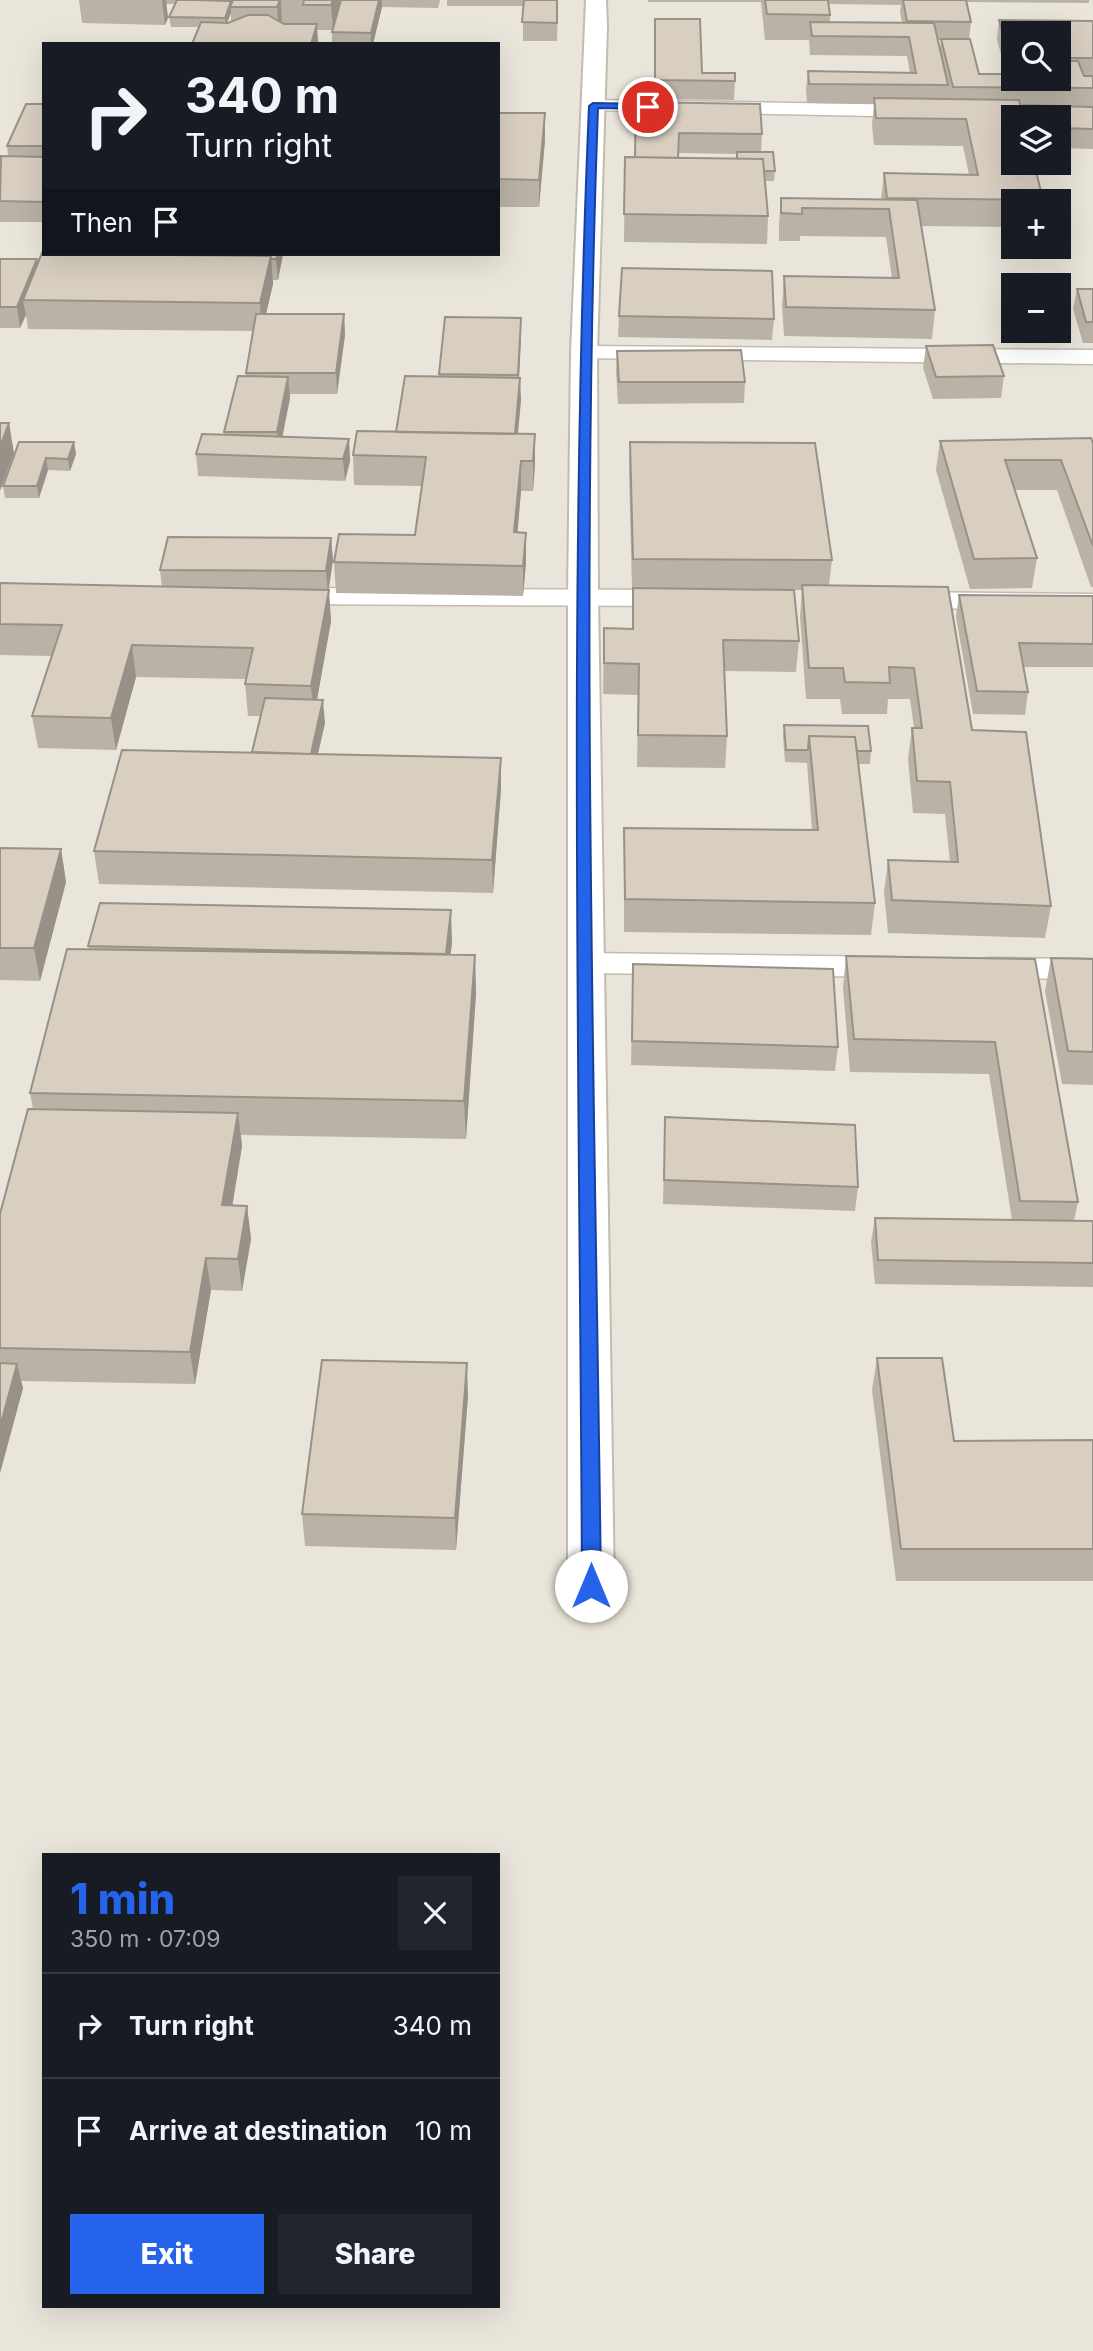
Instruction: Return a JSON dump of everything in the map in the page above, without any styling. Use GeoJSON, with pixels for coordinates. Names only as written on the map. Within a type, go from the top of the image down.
{"type":"FeatureCollection","features":[{"type":"Feature","properties":{"kind":"street"},"geometry":{"type":"LineString","coordinates":[[591,1586],[583,597],[584,354],[596,0]]}},
{"type":"Feature","properties":{"kind":"lane"},"geometry":{"type":"LineString","coordinates":[[593,106],[936,111]]}},
{"type":"Feature","properties":{"kind":"lane"},"geometry":{"type":"LineString","coordinates":[[584,354],[1093,357]]}},
{"type":"Feature","properties":{"kind":"lane"},"geometry":{"type":"LineString","coordinates":[[250,595],[707,599]]}},
{"type":"Feature","properties":{"kind":"lane"},"geometry":{"type":"LineString","coordinates":[[873,600],[1093,602]]}},
{"type":"Feature","properties":{"kind":"lane"},"geometry":{"type":"LineString","coordinates":[[586,963],[1093,969]]}},
{"type":"Feature","properties":{"kind":"shaded area"},"geometry":{"type":"Polygon","coordinates":[[[0,0],[1093,0],[1093,2351],[0,2351],[0,0]]]}},
{"type":"Feature","properties":{"kind":"building"},"geometry":{"type":"Polygon","coordinates":[[[177,0],[231,1],[225,18],[169,17],[177,0]]]}},
{"type":"Feature","properties":{"kind":"building"},"geometry":{"type":"Polygon","coordinates":[[[233,0],[280,0],[277,7],[230,7],[233,0]]]}},
{"type":"Feature","properties":{"kind":"building"},"geometry":{"type":"Polygon","coordinates":[[[304,0],[333,0],[331,5],[303,5],[304,0]]]}},
{"type":"Feature","properties":{"kind":"building"},"geometry":{"type":"Polygon","coordinates":[[[341,0],[379,0],[371,33],[332,32],[341,0]]]}},
{"type":"Feature","properties":{"kind":"building"},"geometry":{"type":"Polygon","coordinates":[[[524,0],[557,0],[557,23],[522,22],[524,0]]]}},
{"type":"Feature","properties":{"kind":"building"},"geometry":{"type":"Polygon","coordinates":[[[765,0],[828,0],[830,15],[767,14],[765,0]]]}},
{"type":"Feature","properties":{"kind":"building"},"geometry":{"type":"Polygon","coordinates":[[[903,0],[966,0],[971,22],[907,21],[903,0]]]}},
{"type":"Feature","properties":{"kind":"building"},"geometry":{"type":"Polygon","coordinates":[[[248,15],[268,15],[284,24],[317,24],[312,42],[193,42],[201,22],[228,23],[248,15]]]}},
{"type":"Feature","properties":{"kind":"building"},"geometry":{"type":"Polygon","coordinates":[[[655,19],[700,19],[702,73],[735,73],[735,81],[655,80],[655,19]]]}},
{"type":"Feature","properties":{"kind":"building"},"geometry":{"type":"Polygon","coordinates":[[[999,20],[1093,21],[1093,58],[1071,58],[1071,21],[1001,21],[1001,27],[999,20]]]}},
{"type":"Feature","properties":{"kind":"building"},"geometry":{"type":"Polygon","coordinates":[[[810,22],[934,23],[948,85],[809,84],[808,71],[916,73],[909,37],[812,36],[810,22]]]}},
{"type":"Feature","properties":{"kind":"building"},"geometry":{"type":"Polygon","coordinates":[[[941,39],[970,39],[979,74],[1001,74],[1001,87],[953,87],[941,39]]]}},
{"type":"Feature","properties":{"kind":"building"},"geometry":{"type":"Polygon","coordinates":[[[1071,61],[1078,61],[1084,76],[1093,76],[1093,88],[1071,88],[1071,61]]]}},
{"type":"Feature","properties":{"kind":"building"},"geometry":{"type":"Polygon","coordinates":[[[874,98],[1019,100],[1020,105],[1001,105],[1001,175],[1037,175],[1040,189],[1001,189],[1001,199],[887,198],[884,173],[978,175],[966,119],[876,118],[874,98]]]}},
{"type":"Feature","properties":{"kind":"building"},"geometry":{"type":"Polygon","coordinates":[[[636,102],[760,104],[762,134],[679,133],[678,158],[635,157],[636,102]]]}},
{"type":"Feature","properties":{"kind":"building"},"geometry":{"type":"Polygon","coordinates":[[[26,104],[42,104],[42,146],[7,146],[26,104]]]}},
{"type":"Feature","properties":{"kind":"building"},"geometry":{"type":"Polygon","coordinates":[[[1071,106],[1093,107],[1093,129],[1071,128],[1071,106]]]}},
{"type":"Feature","properties":{"kind":"building"},"geometry":{"type":"Polygon","coordinates":[[[500,113],[545,113],[539,180],[500,179],[500,113]]]}},
{"type":"Feature","properties":{"kind":"building"},"geometry":{"type":"Polygon","coordinates":[[[737,152],[773,152],[775,171],[764,171],[763,159],[737,159],[737,152]]]}},
{"type":"Feature","properties":{"kind":"building"},"geometry":{"type":"Polygon","coordinates":[[[1,156],[42,157],[42,202],[0,201],[1,156]]]}},
{"type":"Feature","properties":{"kind":"building"},"geometry":{"type":"Polygon","coordinates":[[[625,157],[763,159],[768,216],[624,214],[625,157]]]}},
{"type":"Feature","properties":{"kind":"building"},"geometry":{"type":"Polygon","coordinates":[[[781,198],[917,200],[935,310],[786,307],[784,276],[899,278],[889,209],[802,208],[802,214],[781,213],[781,198]]]}},
{"type":"Feature","properties":{"kind":"building"},"geometry":{"type":"Polygon","coordinates":[[[42,253],[42,256],[271,256],[260,303],[23,300],[42,253]]]}},
{"type":"Feature","properties":{"kind":"building"},"geometry":{"type":"Polygon","coordinates":[[[0,259],[37,259],[17,307],[0,307],[0,259]]]}},
{"type":"Feature","properties":{"kind":"building"},"geometry":{"type":"Polygon","coordinates":[[[622,268],[772,271],[774,319],[619,316],[622,268]]]}},
{"type":"Feature","properties":{"kind":"building"},"geometry":{"type":"Polygon","coordinates":[[[1077,289],[1093,289],[1093,322],[1086,322],[1077,289]]]}},
{"type":"Feature","properties":{"kind":"building"},"geometry":{"type":"Polygon","coordinates":[[[256,314],[344,314],[336,373],[246,373],[256,314]]]}},
{"type":"Feature","properties":{"kind":"building"},"geometry":{"type":"Polygon","coordinates":[[[445,317],[521,318],[518,375],[439,374],[445,317]]]}},
{"type":"Feature","properties":{"kind":"building"},"geometry":{"type":"Polygon","coordinates":[[[993,345],[1004,376],[936,377],[926,346],[993,345]]]}},
{"type":"Feature","properties":{"kind":"building"},"geometry":{"type":"Polygon","coordinates":[[[741,350],[745,382],[619,382],[617,351],[741,350]]]}},
{"type":"Feature","properties":{"kind":"building"},"geometry":{"type":"Polygon","coordinates":[[[238,376],[288,377],[277,432],[224,432],[238,376]]]}},
{"type":"Feature","properties":{"kind":"building"},"geometry":{"type":"Polygon","coordinates":[[[405,376],[520,378],[515,434],[396,432],[405,376]]]}},
{"type":"Feature","properties":{"kind":"building"},"geometry":{"type":"Polygon","coordinates":[[[0,423],[9,423],[0,447],[0,423]]]}},
{"type":"Feature","properties":{"kind":"building"},"geometry":{"type":"Polygon","coordinates":[[[357,431],[535,434],[533,461],[521,461],[514,532],[526,533],[523,566],[334,562],[339,534],[415,535],[426,457],[353,455],[357,431]]]}},
{"type":"Feature","properties":{"kind":"building"},"geometry":{"type":"Polygon","coordinates":[[[202,434],[349,439],[343,459],[196,454],[202,434]]]}},
{"type":"Feature","properties":{"kind":"building"},"geometry":{"type":"Polygon","coordinates":[[[1091,438],[1093,546],[1061,460],[1005,460],[1037,558],[974,559],[940,441],[1091,438]]]}},
{"type":"Feature","properties":{"kind":"building"},"geometry":{"type":"Polygon","coordinates":[[[19,442],[74,442],[68,459],[46,458],[37,486],[3,486],[19,442]]]}},
{"type":"Feature","properties":{"kind":"building"},"geometry":{"type":"Polygon","coordinates":[[[630,442],[815,443],[832,560],[633,559],[630,442]]]}},
{"type":"Feature","properties":{"kind":"building"},"geometry":{"type":"Polygon","coordinates":[[[168,537],[331,538],[326,571],[160,570],[168,537]]]}},
{"type":"Feature","properties":{"kind":"building"},"geometry":{"type":"Polygon","coordinates":[[[0,583],[329,590],[311,686],[245,684],[253,648],[132,645],[111,718],[32,716],[62,625],[0,624],[0,583]]]}},
{"type":"Feature","properties":{"kind":"building"},"geometry":{"type":"Polygon","coordinates":[[[802,585],[948,587],[972,730],[1026,732],[1051,906],[892,900],[888,860],[958,862],[950,782],[917,781],[912,728],[922,728],[914,668],[889,667],[890,683],[845,682],[843,668],[809,668],[802,585]]]}},
{"type":"Feature","properties":{"kind":"building"},"geometry":{"type":"Polygon","coordinates":[[[633,588],[794,590],[799,641],[723,640],[727,736],[638,735],[639,664],[604,663],[604,628],[633,629],[633,588]]]}},
{"type":"Feature","properties":{"kind":"building"},"geometry":{"type":"Polygon","coordinates":[[[959,595],[1093,596],[1093,644],[1019,643],[1028,692],[977,691],[959,595]]]}},
{"type":"Feature","properties":{"kind":"building"},"geometry":{"type":"Polygon","coordinates":[[[265,698],[323,700],[311,754],[252,752],[265,698]]]}},
{"type":"Feature","properties":{"kind":"building"},"geometry":{"type":"Polygon","coordinates":[[[784,725],[868,726],[871,751],[857,751],[855,737],[809,736],[808,750],[786,750],[784,725]]]}},
{"type":"Feature","properties":{"kind":"building"},"geometry":{"type":"Polygon","coordinates":[[[809,736],[855,737],[875,903],[625,899],[624,828],[818,830],[809,736]]]}},
{"type":"Feature","properties":{"kind":"building"},"geometry":{"type":"Polygon","coordinates":[[[122,750],[501,758],[492,860],[94,851],[122,750]]]}},
{"type":"Feature","properties":{"kind":"building"},"geometry":{"type":"Polygon","coordinates":[[[0,848],[61,849],[34,948],[0,948],[0,848]]]}},
{"type":"Feature","properties":{"kind":"building"},"geometry":{"type":"Polygon","coordinates":[[[100,903],[451,910],[446,954],[88,946],[100,903]]]}},
{"type":"Feature","properties":{"kind":"building"},"geometry":{"type":"Polygon","coordinates":[[[67,949],[475,955],[464,1101],[30,1093],[67,949]]]}},
{"type":"Feature","properties":{"kind":"building"},"geometry":{"type":"Polygon","coordinates":[[[846,956],[1035,959],[1078,1202],[1020,1201],[995,1042],[854,1039],[846,956]]]}},
{"type":"Feature","properties":{"kind":"building"},"geometry":{"type":"Polygon","coordinates":[[[1051,958],[1093,959],[1093,1052],[1068,1051],[1051,958]]]}},
{"type":"Feature","properties":{"kind":"building"},"geometry":{"type":"Polygon","coordinates":[[[633,964],[833,969],[838,1047],[632,1041],[633,964]]]}},
{"type":"Feature","properties":{"kind":"building"},"geometry":{"type":"Polygon","coordinates":[[[28,1109],[238,1113],[222,1205],[247,1206],[238,1259],[206,1258],[190,1352],[0,1348],[0,1214],[28,1109]]]}},
{"type":"Feature","properties":{"kind":"building"},"geometry":{"type":"Polygon","coordinates":[[[665,1117],[855,1125],[858,1187],[664,1180],[665,1117]]]}},
{"type":"Feature","properties":{"kind":"building"},"geometry":{"type":"Polygon","coordinates":[[[875,1218],[1093,1221],[1093,1263],[878,1260],[875,1218]]]}},
{"type":"Feature","properties":{"kind":"building"},"geometry":{"type":"Polygon","coordinates":[[[877,1358],[942,1358],[954,1441],[1093,1440],[1093,1549],[901,1549],[877,1358]]]}},
{"type":"Feature","properties":{"kind":"building"},"geometry":{"type":"Polygon","coordinates":[[[322,1360],[467,1363],[455,1518],[302,1514],[322,1360]]]}},
{"type":"Feature","properties":{"kind":"building"},"geometry":{"type":"Polygon","coordinates":[[[0,1363],[17,1364],[0,1427],[0,1363]]]}},
{"type":"Feature","properties":{"kind":"route"},"geometry":{"type":"LineString","coordinates":[[591,1586],[583,597],[584,354],[593,106],[648,107]]}}]}
